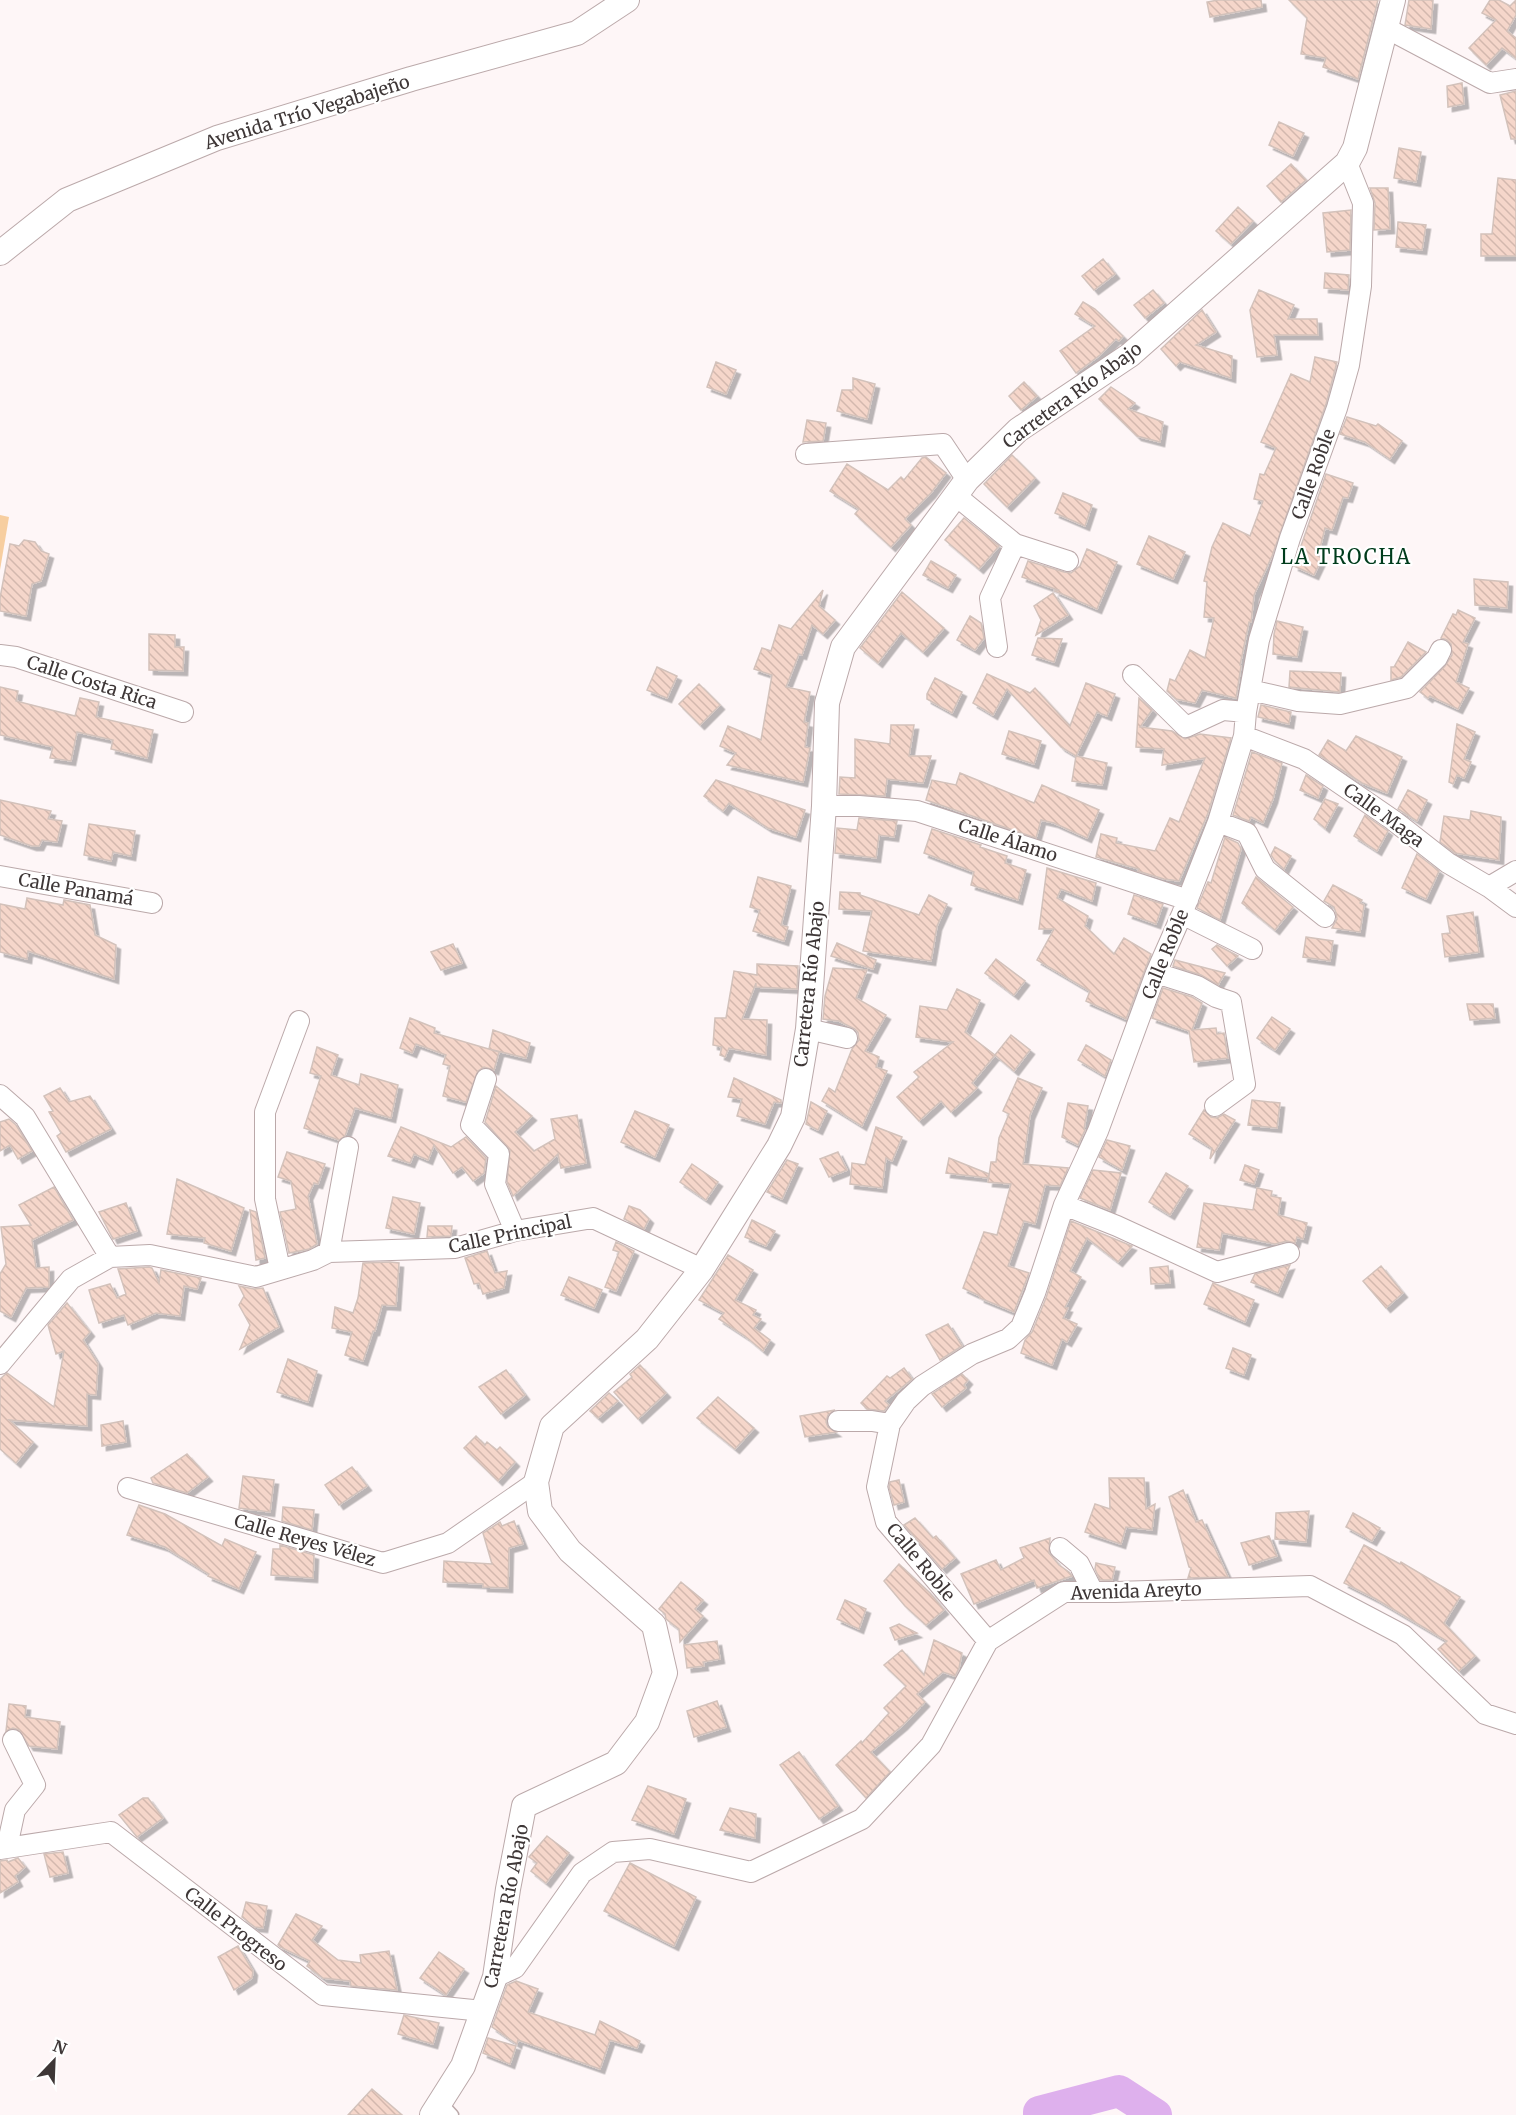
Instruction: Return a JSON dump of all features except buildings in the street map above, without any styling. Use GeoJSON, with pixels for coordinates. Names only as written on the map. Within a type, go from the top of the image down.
{"type":"FeatureCollection","features":[{"type":"Feature","properties":{"kind":"street","name":"Avenida Trío Vegabajeño"},"geometry":{"type":"LineString","coordinates":[[0,253],[67,200],[217,138],[411,79],[578,33],[627,0]]}},
{"type":"Feature","properties":{"kind":"street","name":"Carretera Río Abajo"},"geometry":{"type":"LineString","coordinates":[[442,2111],[463,2067],[495,1977],[506,1898],[525,1806],[616,1763],[647,1722],[665,1673],[654,1625],[570,1551],[540,1511],[537,1482],[552,1426],[647,1339],[702,1269],[779,1146],[792,1117],[808,1029],[824,806],[827,703],[843,647],[961,487],[1018,430],[1130,356],[1347,163],[1355,148],[1393,0]]}},
{"type":"Feature","properties":{"kind":"street"},"geometry":{"type":"LineString","coordinates":[[1386,28],[1490,83],[1516,79]]}},
{"type":"Feature","properties":{"kind":"street","name":"Calle Roble"},"geometry":{"type":"LineString","coordinates":[[988,1641],[886,1522],[877,1487],[890,1424],[906,1401],[922,1386],[972,1354],[1008,1340],[1021,1327],[1035,1293],[1064,1205],[1098,1131],[1156,973],[1218,822],[1244,736],[1259,640],[1290,538],[1337,408],[1349,365],[1361,286],[1363,203],[1347,163]]}},
{"type":"Feature","properties":{"kind":"street"},"geometry":{"type":"LineString","coordinates":[[806,454],[943,444],[961,487],[1015,544],[1068,561]]}},
{"type":"Feature","properties":{"kind":"street"},"geometry":{"type":"LineString","coordinates":[[998,647],[990,598],[1015,544]]}},
{"type":"Feature","properties":{"kind":"street"},"geometry":{"type":"LineString","coordinates":[[1250,690],[1298,701],[1340,704],[1407,687],[1437,658],[1441,650]]}},
{"type":"Feature","properties":{"kind":"street","name":"Calle Costa Rica"},"geometry":{"type":"LineString","coordinates":[[0,655],[16,657],[183,712]]}},
{"type":"Feature","properties":{"kind":"street"},"geometry":{"type":"LineString","coordinates":[[1133,675],[1186,727],[1223,711],[1246,712]]}},
{"type":"Feature","properties":{"kind":"street","name":"Calle Maga"},"geometry":{"type":"LineString","coordinates":[[1244,736],[1304,759],[1393,820],[1448,864],[1489,886],[1516,907]]}},
{"type":"Feature","properties":{"kind":"street","name":"Calle Álamo"},"geometry":{"type":"LineString","coordinates":[[824,806],[859,806],[917,811],[1185,907],[1252,949]]}},
{"type":"Feature","properties":{"kind":"street"},"geometry":{"type":"LineString","coordinates":[[1218,822],[1247,833],[1265,869],[1325,917]]}},
{"type":"Feature","properties":{"kind":"street"},"geometry":{"type":"LineString","coordinates":[[1489,886],[1516,871]]}},
{"type":"Feature","properties":{"kind":"street","name":"Calle Panamá"},"geometry":{"type":"LineString","coordinates":[[0,876],[152,903]]}},
{"type":"Feature","properties":{"kind":"street"},"geometry":{"type":"LineString","coordinates":[[1156,973],[1197,986],[1216,997],[1231,1002],[1245,1084],[1215,1106]]}},
{"type":"Feature","properties":{"kind":"street"},"geometry":{"type":"LineString","coordinates":[[280,1269],[266,1199],[265,1112],[299,1022]]}},
{"type":"Feature","properties":{"kind":"street"},"geometry":{"type":"LineString","coordinates":[[808,1029],[847,1038]]}},
{"type":"Feature","properties":{"kind":"street"},"geometry":{"type":"LineString","coordinates":[[486,1079],[471,1125],[499,1154],[495,1184],[515,1230]]}},
{"type":"Feature","properties":{"kind":"street"},"geometry":{"type":"LineString","coordinates":[[0,1095],[25,1117],[110,1257]]}},
{"type":"Feature","properties":{"kind":"street"},"geometry":{"type":"LineString","coordinates":[[329,1252],[348,1147]]}},
{"type":"Feature","properties":{"kind":"street"},"geometry":{"type":"LineString","coordinates":[[1064,1205],[1117,1226],[1217,1272],[1289,1253]]}},
{"type":"Feature","properties":{"kind":"street","name":"Calle Principal"},"geometry":{"type":"LineString","coordinates":[[0,1365],[71,1279],[110,1257],[150,1256],[256,1277],[313,1260],[329,1252],[455,1248],[515,1230],[593,1218],[702,1269]]}},
{"type":"Feature","properties":{"kind":"street"},"geometry":{"type":"LineString","coordinates":[[838,1421],[872,1421],[890,1424]]}},
{"type":"Feature","properties":{"kind":"street","name":"Calle Reyes Vélez"},"geometry":{"type":"LineString","coordinates":[[128,1488],[383,1563],[448,1543],[537,1482]]}},
{"type":"Feature","properties":{"kind":"street"},"geometry":{"type":"LineString","coordinates":[[1060,1548],[1079,1564],[1093,1592]]}},
{"type":"Feature","properties":{"kind":"street","name":"Avenida Areyto"},"geometry":{"type":"LineString","coordinates":[[495,1977],[515,1968],[582,1873],[613,1852],[650,1849],[751,1872],[862,1819],[931,1745],[988,1641],[1064,1592],[1310,1586],[1403,1635],[1485,1714],[1516,1724]]}},
{"type":"Feature","properties":{"kind":"street"},"geometry":{"type":"LineString","coordinates":[[3,1848],[15,1810],[35,1785],[13,1740]]}},
{"type":"Feature","properties":{"kind":"street","name":"Calle Progreso"},"geometry":{"type":"LineString","coordinates":[[3,1848],[111,1832],[323,1995],[483,2011]]}},
{"type":"Feature","properties":{"kind":"shaded area"},"geometry":{"type":"Polygon","coordinates":[[[0,515],[9,517],[0,570],[0,515]]]}},
{"type":"Feature","properties":{"kind":"waterway"},"geometry":{"type":"LineString","coordinates":[[1039,2115],[1039,2112],[1119,2091],[1156,2115]]}},
{"type":"Feature","properties":{"kind":"district","name":"LA TROCHA"},"geometry":{"type":"Point","coordinates":[1346,556]}}]}
